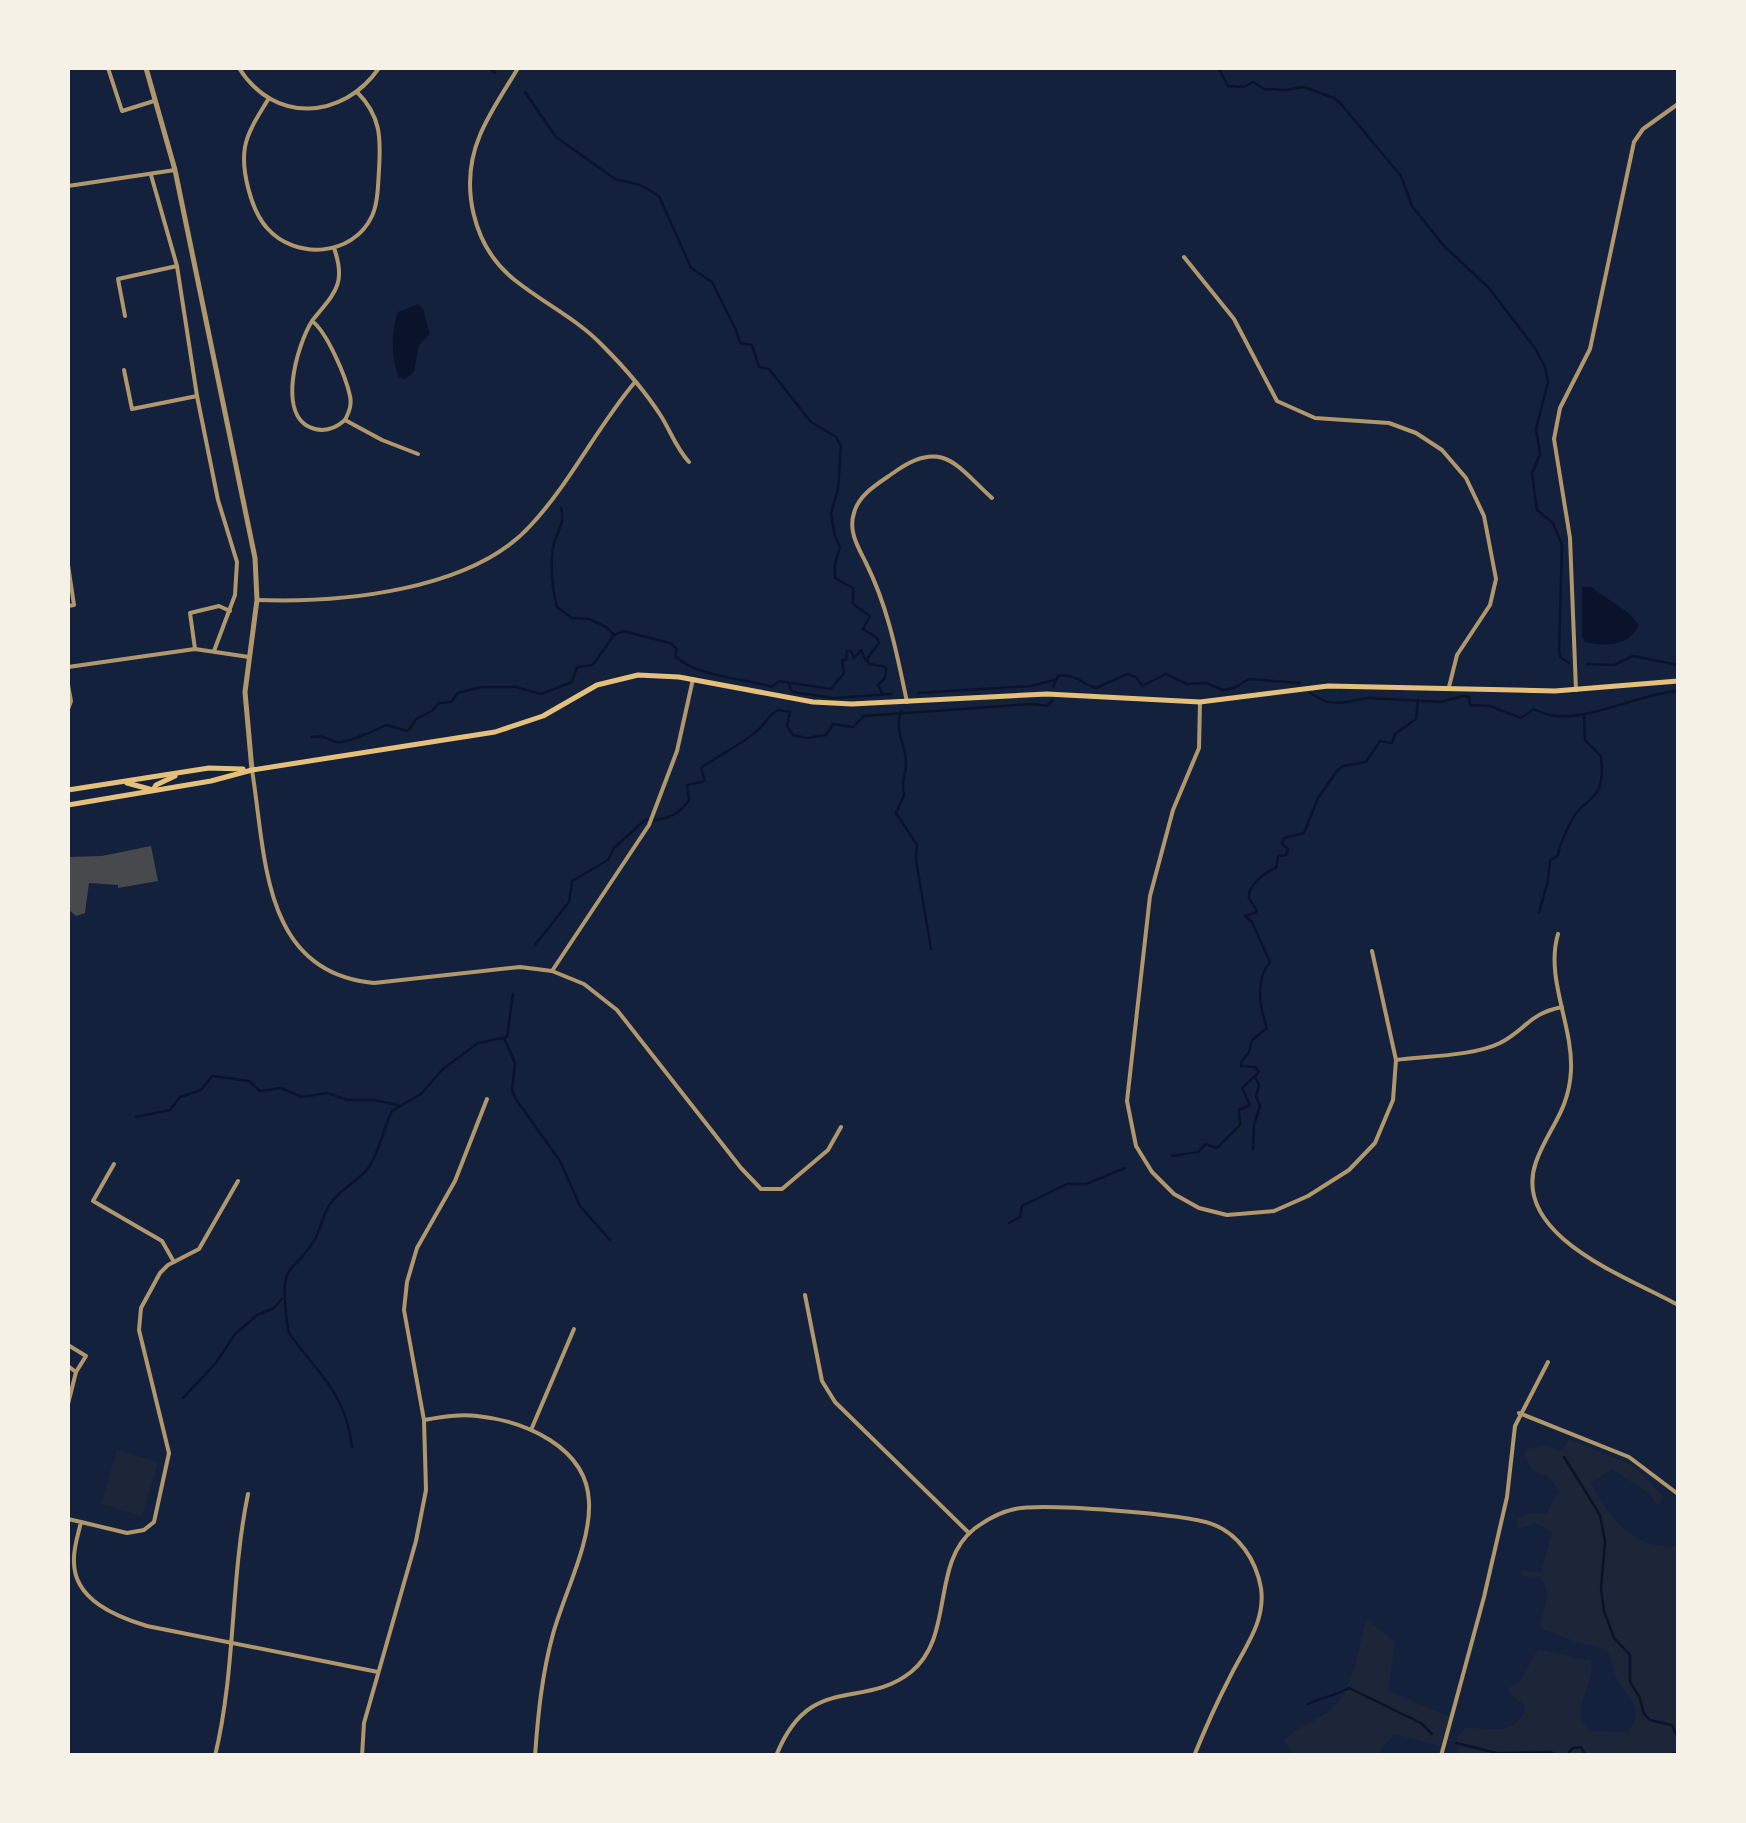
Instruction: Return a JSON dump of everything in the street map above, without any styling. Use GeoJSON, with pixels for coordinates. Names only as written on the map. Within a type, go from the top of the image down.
{"type":"FeatureCollection","features":[{"type":"Feature","properties":{"kind":"main road"},"geometry":{"type":"LineString","coordinates":[[68,804],[513,728],[597,685],[657,675],[813,702],[1072,694],[1200,702],[1328,686],[1576,690],[1678,681]]}},
{"type":"Feature","properties":{"kind":"main road"},"geometry":{"type":"LineString","coordinates":[[68,790],[209,768],[252,770]]}},
{"type":"Feature","properties":{"kind":"main road"},"geometry":{"type":"LineString","coordinates":[[153,790],[156,784],[187,772]]}},
{"type":"Feature","properties":{"kind":"main road"},"geometry":{"type":"LineString","coordinates":[[112,783],[140,784],[153,790]]}},
{"type":"Feature","properties":{"kind":"street"},"geometry":{"type":"LineString","coordinates":[[108,68],[122,112],[157,100]]}},
{"type":"Feature","properties":{"kind":"street"},"geometry":{"type":"LineString","coordinates":[[146,68],[176,170],[250,532],[257,600],[245,710],[275,908],[290,937],[320,966],[350,979],[382,983],[520,966],[552,971],[584,984],[617,1010],[740,1168],[761,1189],[782,1189],[828,1150],[841,1127]]}},
{"type":"Feature","properties":{"kind":"street"},"geometry":{"type":"LineString","coordinates":[[239,68],[268,98],[313,108],[341,102],[357,92],[379,68]]}},
{"type":"Feature","properties":{"kind":"street"},"geometry":{"type":"LineString","coordinates":[[518,68],[481,133],[473,157],[470,189],[479,231],[508,274],[586,330],[635,382],[690,462]]}},
{"type":"Feature","properties":{"kind":"street"},"geometry":{"type":"LineString","coordinates":[[268,98],[244,149],[244,166],[257,212],[267,229],[295,247],[334,248],[360,233],[376,202],[379,129],[372,110],[357,92]]}},
{"type":"Feature","properties":{"kind":"street"},"geometry":{"type":"LineString","coordinates":[[1576,690],[1570,538],[1554,429],[1560,408],[1590,349],[1634,142],[1643,129],[1678,104]]}},
{"type":"Feature","properties":{"kind":"street"},"geometry":{"type":"LineString","coordinates":[[68,186],[176,170]]}},
{"type":"Feature","properties":{"kind":"street"},"geometry":{"type":"LineString","coordinates":[[151,175],[177,266],[218,500],[238,562],[230,612],[214,651]]}},
{"type":"Feature","properties":{"kind":"street"},"geometry":{"type":"LineString","coordinates":[[312,321],[323,332],[349,392],[351,404],[345,420],[331,430],[304,424],[296,415],[293,400],[303,335],[312,321],[338,287],[340,272],[334,248]]}},
{"type":"Feature","properties":{"kind":"street"},"geometry":{"type":"LineString","coordinates":[[1184,257],[1234,319],[1277,401],[1315,418],[1389,424],[1416,433],[1442,450],[1466,478],[1488,528],[1496,579],[1490,605],[1457,655],[1448,687]]}},
{"type":"Feature","properties":{"kind":"street"},"geometry":{"type":"LineString","coordinates":[[125,316],[118,279],[177,266]]}},
{"type":"Feature","properties":{"kind":"street"},"geometry":{"type":"LineString","coordinates":[[124,370],[132,410],[197,396]]}},
{"type":"Feature","properties":{"kind":"street"},"geometry":{"type":"LineString","coordinates":[[257,600],[313,602],[374,592],[446,578],[492,558],[533,523],[635,382]]}},
{"type":"Feature","properties":{"kind":"street"},"geometry":{"type":"LineString","coordinates":[[345,420],[418,454]]}},
{"type":"Feature","properties":{"kind":"street"},"geometry":{"type":"LineString","coordinates":[[906,702],[882,594],[853,535],[855,507],[900,468],[940,456],[958,464],[992,498]]}},
{"type":"Feature","properties":{"kind":"street"},"geometry":{"type":"LineString","coordinates":[[68,565],[74,605],[68,606]]}},
{"type":"Feature","properties":{"kind":"street"},"geometry":{"type":"LineString","coordinates":[[195,650],[190,613],[220,606],[230,612]]}},
{"type":"Feature","properties":{"kind":"street"},"geometry":{"type":"LineString","coordinates":[[68,667],[195,650],[249,657]]}},
{"type":"Feature","properties":{"kind":"street"},"geometry":{"type":"LineString","coordinates":[[552,971],[649,825],[685,726],[693,679]]}},
{"type":"Feature","properties":{"kind":"street"},"geometry":{"type":"LineString","coordinates":[[68,686],[68,709]]}},
{"type":"Feature","properties":{"kind":"street"},"geometry":{"type":"LineString","coordinates":[[1200,702],[1199,748],[1161,848],[1146,918],[1127,1101],[1131,1131],[1143,1160],[1174,1194],[1215,1212],[1256,1215],[1290,1205],[1348,1170],[1374,1143],[1393,1100],[1396,1060],[1372,951]]}},
{"type":"Feature","properties":{"kind":"street"},"geometry":{"type":"LineString","coordinates":[[1558,934],[1554,964],[1571,1072],[1560,1116],[1533,1172],[1534,1196],[1555,1234],[1678,1305]]}},
{"type":"Feature","properties":{"kind":"street"},"geometry":{"type":"LineString","coordinates":[[1396,1060],[1500,1043],[1536,1014],[1562,1007]]}},
{"type":"Feature","properties":{"kind":"street"},"geometry":{"type":"LineString","coordinates":[[362,1756],[364,1723],[425,1501],[428,1462],[406,1325],[407,1282],[417,1248],[454,1180],[486,1099]]}},
{"type":"Feature","properties":{"kind":"street"},"geometry":{"type":"LineString","coordinates":[[114,1164],[93,1201],[162,1241],[174,1262]]}},
{"type":"Feature","properties":{"kind":"street"},"geometry":{"type":"LineString","coordinates":[[68,1519],[136,1533],[154,1522],[169,1452],[140,1318],[145,1298],[160,1273],[199,1249],[238,1181]]}},
{"type":"Feature","properties":{"kind":"street"},"geometry":{"type":"LineString","coordinates":[[805,1294],[822,1380],[835,1402],[969,1533]]}},
{"type":"Feature","properties":{"kind":"street"},"geometry":{"type":"LineString","coordinates":[[530,1430],[574,1329]]}},
{"type":"Feature","properties":{"kind":"street"},"geometry":{"type":"LineString","coordinates":[[68,1345],[86,1356],[76,1372],[68,1404]]}},
{"type":"Feature","properties":{"kind":"street"},"geometry":{"type":"LineString","coordinates":[[1441,1756],[1507,1497],[1519,1414],[1548,1362]]}},
{"type":"Feature","properties":{"kind":"street"},"geometry":{"type":"LineString","coordinates":[[68,1366],[76,1372]]}},
{"type":"Feature","properties":{"kind":"street"},"geometry":{"type":"LineString","coordinates":[[1519,1414],[1613,1448],[1644,1466],[1678,1494]]}},
{"type":"Feature","properties":{"kind":"street"},"geometry":{"type":"LineString","coordinates":[[424,1420],[476,1416],[530,1430],[560,1447],[584,1477],[590,1498],[587,1528],[548,1656],[535,1756]]}},
{"type":"Feature","properties":{"kind":"street"},"geometry":{"type":"LineString","coordinates":[[215,1756],[232,1644],[234,1572],[248,1494]]}},
{"type":"Feature","properties":{"kind":"street"},"geometry":{"type":"LineString","coordinates":[[776,1756],[792,1726],[816,1704],[839,1694],[892,1682],[918,1665],[934,1636],[950,1568],[969,1533],[1002,1513],[1032,1507],[1198,1521],[1222,1529],[1241,1544],[1255,1566],[1261,1589],[1259,1619],[1194,1756]]}},
{"type":"Feature","properties":{"kind":"street"},"geometry":{"type":"LineString","coordinates":[[81,1522],[75,1572],[93,1600],[115,1615],[147,1626],[378,1672]]}},
{"type":"Feature","properties":{"kind":"shaded area"},"geometry":{"type":"Polygon","coordinates":[[[418,304],[430,334],[419,345],[414,372],[405,379],[399,377],[394,362],[394,327],[398,312],[418,304]]]}},
{"type":"Feature","properties":{"kind":"shaded area"},"geometry":{"type":"Polygon","coordinates":[[[1582,587],[1592,587],[1628,613],[1639,625],[1635,632],[1616,643],[1585,642],[1582,587]]]}},
{"type":"Feature","properties":{"kind":"shaded area"},"geometry":{"type":"Polygon","coordinates":[[[1569,1439],[1634,1466],[1664,1497],[1658,1506],[1647,1492],[1612,1469],[1591,1483],[1606,1509],[1625,1530],[1649,1543],[1678,1546],[1678,1755],[1461,1756],[1456,1749],[1458,1736],[1466,1728],[1507,1728],[1520,1719],[1524,1705],[1510,1694],[1509,1688],[1520,1681],[1538,1649],[1591,1661],[1581,1715],[1589,1731],[1627,1732],[1633,1725],[1634,1706],[1616,1677],[1607,1649],[1540,1628],[1546,1596],[1544,1584],[1541,1578],[1518,1575],[1524,1571],[1541,1572],[1552,1532],[1536,1523],[1519,1529],[1518,1518],[1530,1513],[1546,1514],[1559,1491],[1549,1477],[1532,1470],[1524,1454],[1527,1449],[1545,1446],[1562,1450],[1569,1439]]]}},
{"type":"Feature","properties":{"kind":"shaded area"},"geometry":{"type":"Polygon","coordinates":[[[117,1450],[158,1462],[142,1516],[101,1504],[117,1450]]]}},
{"type":"Feature","properties":{"kind":"shaded area"},"geometry":{"type":"Polygon","coordinates":[[[1366,1620],[1395,1642],[1388,1691],[1450,1717],[1440,1746],[1394,1734],[1377,1755],[1294,1755],[1284,1740],[1325,1714],[1342,1696],[1366,1620]]]}},
{"type":"Feature","properties":{"kind":"building"},"geometry":{"type":"Polygon","coordinates":[[[151,846],[158,881],[118,888],[89,883],[85,913],[76,916],[68,909],[68,857],[102,856],[151,846]]]}},
{"type":"Feature","properties":{"kind":"waterway"},"geometry":{"type":"LineString","coordinates":[[489,68],[495,73]]}},
{"type":"Feature","properties":{"kind":"waterway"},"geometry":{"type":"LineString","coordinates":[[1212,68],[1219,69],[1228,86],[1244,87],[1253,82],[1264,89],[1304,87],[1341,104],[1401,176],[1412,206],[1444,246],[1488,287],[1535,348],[1548,382],[1536,429],[1540,454],[1532,473],[1537,510],[1553,523],[1562,545],[1559,651],[1560,657],[1569,663]]}},
{"type":"Feature","properties":{"kind":"waterway"},"geometry":{"type":"LineString","coordinates":[[525,92],[556,137],[615,179],[640,185],[659,196],[691,268],[712,282],[740,343],[752,345],[759,367],[769,369],[811,422],[836,437],[841,446],[838,489],[831,513],[840,547],[835,578],[853,588],[853,604],[870,616],[863,629],[879,643],[867,659],[869,664],[886,667],[885,678],[878,685],[882,693]]}},
{"type":"Feature","properties":{"kind":"waterway"},"geometry":{"type":"LineString","coordinates":[[561,508],[562,521],[552,564],[557,607],[572,618],[589,619],[606,627],[614,635]]}},
{"type":"Feature","properties":{"kind":"waterway"},"geometry":{"type":"LineString","coordinates":[[312,737],[341,742],[386,725],[408,731],[416,719],[439,703],[451,702],[458,693],[481,687],[516,687],[541,694],[572,682],[577,667],[593,665],[614,635],[623,631],[670,643],[677,649],[675,656],[696,668],[772,687],[779,681],[831,689],[844,673],[842,661],[847,651],[854,658],[861,650],[866,661]]}},
{"type":"Feature","properties":{"kind":"waterway"},"geometry":{"type":"LineString","coordinates":[[1587,664],[1614,665],[1633,656],[1678,665]]}},
{"type":"Feature","properties":{"kind":"waterway"},"geometry":{"type":"LineString","coordinates":[[1053,687],[1058,676],[1064,675],[1096,688],[1127,674],[1136,677],[1142,686],[1166,674],[1187,684],[1206,683],[1223,690],[1249,679],[1300,683]]}},
{"type":"Feature","properties":{"kind":"waterway"},"geometry":{"type":"LineString","coordinates":[[918,693],[1031,686],[1054,680]]}},
{"type":"Feature","properties":{"kind":"waterway"},"geometry":{"type":"LineString","coordinates":[[789,685],[792,692],[833,698],[892,694]]}},
{"type":"Feature","properties":{"kind":"waterway"},"geometry":{"type":"LineString","coordinates":[[1310,693],[1327,702],[1341,703],[1368,698],[1441,702],[1463,696],[1469,697],[1470,705],[1490,706],[1521,718],[1534,709],[1549,715],[1585,714],[1678,691]]}},
{"type":"Feature","properties":{"kind":"waterway"},"geometry":{"type":"LineString","coordinates":[[535,945],[569,902],[572,881],[608,860],[614,848],[645,820],[664,818],[680,810],[689,800],[687,785],[705,781],[701,768],[749,737],[778,710],[790,712],[787,726],[793,735],[806,738],[826,735],[833,724],[853,727],[864,716],[1047,706],[1053,700]]}},
{"type":"Feature","properties":{"kind":"waterway"},"geometry":{"type":"LineString","coordinates":[[1172,1156],[1198,1152],[1206,1144],[1217,1148],[1240,1125],[1239,1110],[1250,1105],[1242,1088],[1259,1072],[1255,1067],[1241,1066],[1241,1062],[1252,1040],[1267,1028],[1260,986],[1270,962],[1252,922],[1245,916],[1257,912],[1249,898],[1251,889],[1276,868],[1278,856],[1286,855],[1284,838],[1304,833],[1318,798],[1337,771],[1366,762],[1380,741],[1392,743],[1395,734],[1416,719],[1418,700]]}},
{"type":"Feature","properties":{"kind":"waterway"},"geometry":{"type":"LineString","coordinates":[[901,711],[899,731],[906,766],[904,795],[896,813],[917,845],[931,949]]}},
{"type":"Feature","properties":{"kind":"waterway"},"geometry":{"type":"LineString","coordinates":[[1539,912],[1550,861],[1558,855],[1575,816],[1600,784],[1601,756],[1585,740],[1584,715]]}},
{"type":"Feature","properties":{"kind":"waterway"},"geometry":{"type":"LineString","coordinates":[[352,1447],[344,1413],[330,1386],[288,1330],[287,1276],[315,1239],[330,1204],[369,1167],[392,1111],[421,1094],[443,1069],[478,1043],[507,1037],[513,994]]}},
{"type":"Feature","properties":{"kind":"waterway"},"geometry":{"type":"LineString","coordinates":[[504,1038],[515,1063],[515,1098],[560,1161],[580,1206],[610,1240]]}},
{"type":"Feature","properties":{"kind":"waterway"},"geometry":{"type":"LineString","coordinates":[[136,1117],[170,1110],[180,1097],[201,1090],[212,1076],[249,1081],[260,1091],[281,1088],[302,1097],[327,1093],[348,1100],[398,1105]]}},
{"type":"Feature","properties":{"kind":"waterway"},"geometry":{"type":"LineString","coordinates":[[1253,1149],[1260,1106],[1255,1077]]}},
{"type":"Feature","properties":{"kind":"waterway"},"geometry":{"type":"LineString","coordinates":[[1009,1223],[1020,1217],[1022,1206],[1067,1184],[1086,1184],[1125,1168]]}},
{"type":"Feature","properties":{"kind":"waterway"},"geometry":{"type":"LineString","coordinates":[[183,1398],[215,1364],[235,1334],[282,1299]]}},
{"type":"Feature","properties":{"kind":"waterway"},"geometry":{"type":"LineString","coordinates":[[1564,1457],[1600,1515],[1605,1541],[1601,1589],[1604,1611],[1614,1638],[1630,1655],[1630,1682],[1644,1714],[1650,1720],[1672,1725],[1678,1738]]}},
{"type":"Feature","properties":{"kind":"waterway"},"geometry":{"type":"LineString","coordinates":[[1308,1704],[1349,1688],[1421,1723],[1432,1734]]}},
{"type":"Feature","properties":{"kind":"waterway"},"geometry":{"type":"LineString","coordinates":[[1456,1743],[1497,1753],[1550,1752],[1560,1756]]}},
{"type":"Feature","properties":{"kind":"waterway"},"geometry":{"type":"LineString","coordinates":[[1566,1756],[1573,1748],[1581,1747],[1586,1756]]}},
{"type":"Feature","properties":{"kind":"waterway"},"geometry":{"type":"LineString","coordinates":[[1667,1756],[1678,1752]]}}]}
